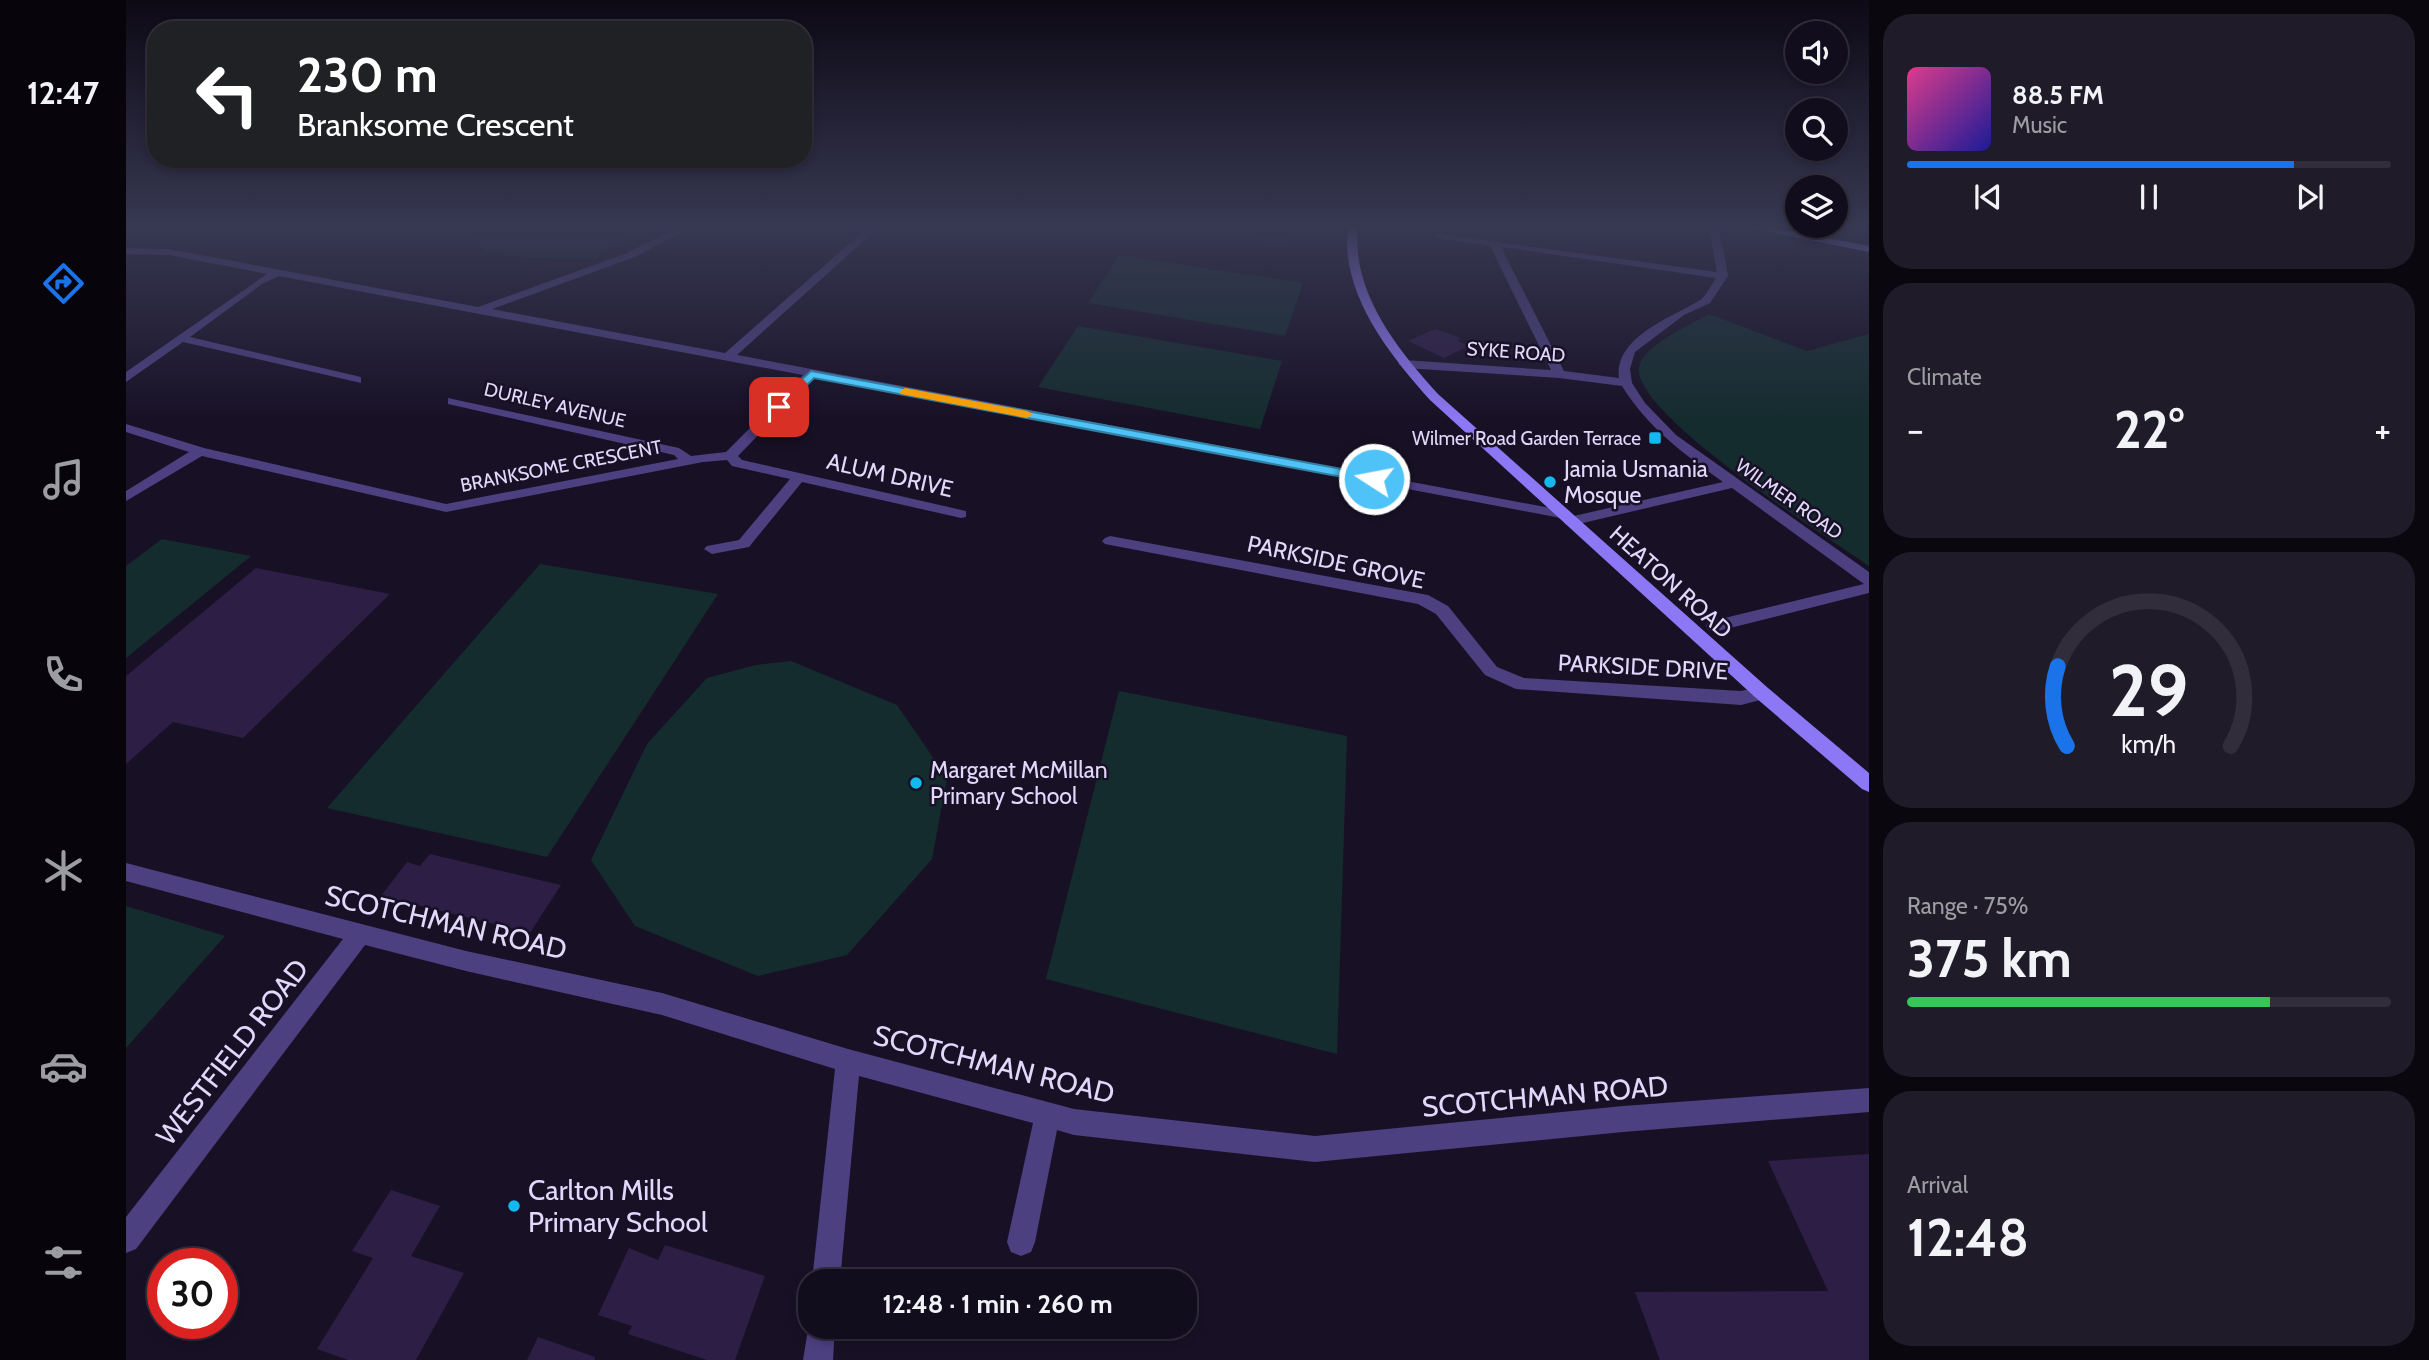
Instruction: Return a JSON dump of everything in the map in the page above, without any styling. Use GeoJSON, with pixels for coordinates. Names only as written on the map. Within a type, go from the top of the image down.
{"type":"FeatureCollection","features":[{"type":"Feature","properties":{"kind":"street"},"geometry":{"type":"LineString","coordinates":[[126,378],[245,291]]}},
{"type":"Feature","properties":{"kind":"street"},"geometry":{"type":"LineString","coordinates":[[370,291],[1565,518],[1733,484]]}},
{"type":"Feature","properties":{"kind":"street"},"geometry":{"type":"LineString","coordinates":[[475,312],[531,291]]}},
{"type":"Feature","properties":{"kind":"street"},"geometry":{"type":"LineString","coordinates":[[727,358],[802,291]]}},
{"type":"Feature","properties":{"kind":"street","name":"HEATON ROAD"},"geometry":{"type":"LineString","coordinates":[[1364,291],[1382,332],[1404,364],[1434,397],[1565,518],[1869,785]]}},
{"type":"Feature","properties":{"kind":"street"},"geometry":{"type":"LineString","coordinates":[[1518,291],[1559,374]]}},
{"type":"Feature","properties":{"kind":"street"},"geometry":{"type":"LineString","coordinates":[[1626,383],[1624,369],[1630,350],[1680,313],[1706,301],[1712,291]]}},
{"type":"Feature","properties":{"kind":"street"},"geometry":{"type":"LineString","coordinates":[[181,338],[357,380]]}},
{"type":"Feature","properties":{"kind":"street","name":"SYKE ROAD"},"geometry":{"type":"LineString","coordinates":[[1404,364],[1559,374],[1626,383]]}},
{"type":"Feature","properties":{"kind":"street"},"geometry":{"type":"LineString","coordinates":[[730,456],[811,374]]}},
{"type":"Feature","properties":{"kind":"street","name":"WILMER ROAD"},"geometry":{"type":"LineString","coordinates":[[1626,383],[1640,405],[1671,438],[1869,580]]}},
{"type":"Feature","properties":{"kind":"street","name":"DURLEY AVENUE"},"geometry":{"type":"LineString","coordinates":[[452,401],[679,453],[688,461]]}},
{"type":"Feature","properties":{"kind":"street","name":"BRANKSOME CRESCENT"},"geometry":{"type":"LineString","coordinates":[[126,428],[200,451],[446,508],[688,461],[730,456]]}},
{"type":"Feature","properties":{"kind":"street"},"geometry":{"type":"LineString","coordinates":[[126,497],[200,451]]}},
{"type":"Feature","properties":{"kind":"street","name":"ALUM DRIVE"},"geometry":{"type":"LineString","coordinates":[[730,456],[737,463],[961,514]]}},
{"type":"Feature","properties":{"kind":"street"},"geometry":{"type":"LineString","coordinates":[[712,549],[744,544],[799,477]]}},
{"type":"Feature","properties":{"kind":"street","name":"PARKSIDE GROVE"},"geometry":{"type":"LineString","coordinates":[[1110,541],[1422,599],[1442,610],[1491,671],[1522,684]]}},
{"type":"Feature","properties":{"kind":"street"},"geometry":{"type":"LineString","coordinates":[[1714,626],[1869,588]]}},
{"type":"Feature","properties":{"kind":"street","name":"PARKSIDE DRIVE"},"geometry":{"type":"LineString","coordinates":[[1522,684],[1741,698],[1762,693]]}},
{"type":"Feature","properties":{"kind":"street","name":"SCOTCHMAN ROAD"},"geometry":{"type":"LineString","coordinates":[[126,872],[466,961],[662,1004],[848,1061],[1073,1122],[1315,1149],[1623,1119],[1869,1100]]}},
{"type":"Feature","properties":{"kind":"street","name":"WESTFIELD ROAD"},"geometry":{"type":"LineString","coordinates":[[126,1239],[360,934]]}},
{"type":"Feature","properties":{"kind":"street"},"geometry":{"type":"LineString","coordinates":[[827,1269],[848,1061]]}},
{"type":"Feature","properties":{"kind":"street"},"geometry":{"type":"LineString","coordinates":[[1021,1242],[1047,1115]]}},
{"type":"Feature","properties":{"kind":"street"},"geometry":{"type":"LineString","coordinates":[[818,1360],[820,1339]]}},
{"type":"Feature","properties":{"kind":"green space"},"geometry":{"type":"Polygon","coordinates":[[[1095,291],[1300,291],[1285,336],[1088,303],[1095,291]]]}},
{"type":"Feature","properties":{"kind":"green space"},"geometry":{"type":"Polygon","coordinates":[[[1709,314],[1807,351],[1869,334],[1869,566],[1777,503],[1699,444],[1667,415],[1646,389],[1639,368],[1648,352],[1668,336],[1709,314]]]}},
{"type":"Feature","properties":{"kind":"green space"},"geometry":{"type":"Polygon","coordinates":[[[1078,326],[1282,361],[1260,429],[1038,387],[1078,326]]]}},
{"type":"Feature","properties":{"kind":"green space"},"geometry":{"type":"Polygon","coordinates":[[[162,539],[251,556],[126,658],[126,566],[162,539]]]}},
{"type":"Feature","properties":{"kind":"green space"},"geometry":{"type":"Polygon","coordinates":[[[540,564],[718,594],[547,857],[327,808],[540,564]]]}},
{"type":"Feature","properties":{"kind":"green space"},"geometry":{"type":"Polygon","coordinates":[[[791,661],[897,705],[947,778],[932,859],[847,955],[758,976],[635,926],[591,860],[647,744],[707,678],[756,665],[791,661]]]}},
{"type":"Feature","properties":{"kind":"green space"},"geometry":{"type":"Polygon","coordinates":[[[1119,691],[1347,736],[1337,1054],[1046,979],[1119,691]]]}},
{"type":"Feature","properties":{"kind":"green space"},"geometry":{"type":"Polygon","coordinates":[[[126,906],[225,936],[126,1048],[126,906]]]}},
{"type":"Feature","properties":{"kind":"building"},"geometry":{"type":"Polygon","coordinates":[[[1435,329],[1461,338],[1458,341],[1468,346],[1444,358],[1408,341],[1435,329]]]}},
{"type":"Feature","properties":{"kind":"building"},"geometry":{"type":"Polygon","coordinates":[[[256,568],[390,594],[243,738],[173,722],[126,764],[126,676],[256,568]]]}},
{"type":"Feature","properties":{"kind":"building"},"geometry":{"type":"Polygon","coordinates":[[[430,854],[561,885],[530,933],[381,896],[407,862],[420,866],[430,854]]]}},
{"type":"Feature","properties":{"kind":"building"},"geometry":{"type":"Polygon","coordinates":[[[1869,1154],[1869,1360],[1660,1360],[1635,1292],[1828,1291],[1768,1161],[1869,1154]]]}},
{"type":"Feature","properties":{"kind":"building"},"geometry":{"type":"Polygon","coordinates":[[[391,1190],[440,1206],[411,1256],[464,1273],[416,1360],[348,1360],[317,1349],[373,1258],[352,1251],[391,1190]]]}},
{"type":"Feature","properties":{"kind":"building"},"geometry":{"type":"Polygon","coordinates":[[[665,1245],[765,1276],[735,1360],[707,1360],[628,1334],[632,1326],[598,1315],[629,1248],[658,1260],[665,1245]]]}},
{"type":"Feature","properties":{"kind":"building"},"geometry":{"type":"Polygon","coordinates":[[[538,1337],[595,1357],[595,1360],[527,1360],[538,1337]]]}},
{"type":"Feature","properties":{"kind":"slow traffic"},"geometry":{"type":"LineString","coordinates":[[905,392],[1027,414]]}},
{"type":"Feature","properties":{"kind":"place","name":"Wilmer Road Garden Terrace"},"geometry":{"type":"Point","coordinates":[1655,438]}},
{"type":"Feature","properties":{"kind":"place","name":"Jamia Usmania Mosque"},"geometry":{"type":"Point","coordinates":[1550,482]}},
{"type":"Feature","properties":{"kind":"place","name":"Margaret McMillan Primary School"},"geometry":{"type":"Point","coordinates":[916,783]}},
{"type":"Feature","properties":{"kind":"place","name":"Carlton Mills Primary School"},"geometry":{"type":"Point","coordinates":[514,1206]}},
{"type":"Feature","properties":{"kind":"route"},"geometry":{"type":"LineString","coordinates":[[779,407],[811,374],[1374,479]]}}]}
